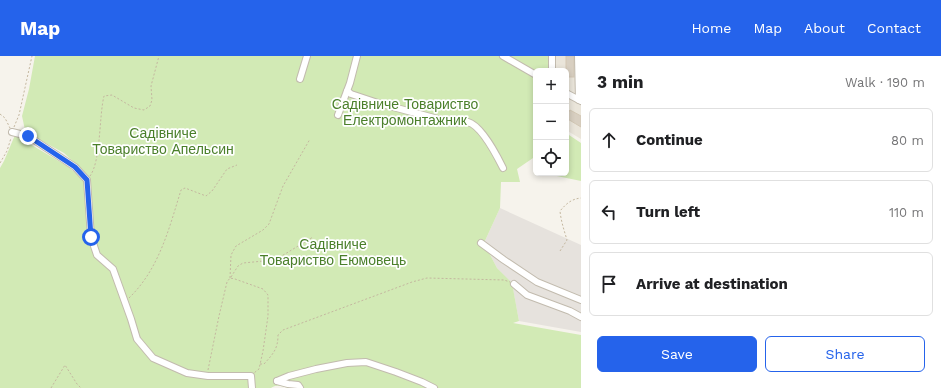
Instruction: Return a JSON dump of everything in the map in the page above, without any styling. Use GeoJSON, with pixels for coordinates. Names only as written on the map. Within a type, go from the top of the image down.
{"type":"FeatureCollection","features":[{"type":"Feature","properties":{"kind":"street"},"geometry":{"type":"LineString","coordinates":[[300,80],[307,56]]}},
{"type":"Feature","properties":{"kind":"street"},"geometry":{"type":"LineString","coordinates":[[338,115],[347,91],[357,56]]}},
{"type":"Feature","properties":{"kind":"street"},"geometry":{"type":"LineString","coordinates":[[503,56],[533,73]]}},
{"type":"Feature","properties":{"kind":"street"},"geometry":{"type":"LineString","coordinates":[[552,56],[552,68]]}},
{"type":"Feature","properties":{"kind":"street"},"geometry":{"type":"LineString","coordinates":[[578,56],[580,101]]}},
{"type":"Feature","properties":{"kind":"street"},"geometry":{"type":"LineString","coordinates":[[347,91],[356,96],[378,103],[453,123],[462,121],[473,124],[495,151],[503,168]]}},
{"type":"Feature","properties":{"kind":"street"},"geometry":{"type":"LineString","coordinates":[[569,95],[580,101]]}},
{"type":"Feature","properties":{"kind":"street"},"geometry":{"type":"LineString","coordinates":[[12,132],[28,136],[75,167],[87,180],[91,237],[97,255],[113,269],[137,339],[153,358],[187,373],[251,376],[252,388]]}},
{"type":"Feature","properties":{"kind":"street"},"geometry":{"type":"LineString","coordinates":[[481,243],[537,282],[581,300]]}},
{"type":"Feature","properties":{"kind":"street"},"geometry":{"type":"LineString","coordinates":[[514,284],[527,295],[570,311],[581,317]]}},
{"type":"Feature","properties":{"kind":"street"},"geometry":{"type":"LineString","coordinates":[[300,388],[298,385],[277,381],[289,376],[316,369],[347,363],[366,362],[396,372],[434,388]]}},
{"type":"Feature","properties":{"kind":"path"},"geometry":{"type":"LineString","coordinates":[[0,163],[7,151],[12,132],[19,115],[32,56]]}},
{"type":"Feature","properties":{"kind":"path"},"geometry":{"type":"LineString","coordinates":[[87,180],[92,173],[96,158],[104,96],[112,95],[134,108],[144,110],[150,106],[152,100],[151,86],[159,56]]}},
{"type":"Feature","properties":{"kind":"path"},"geometry":{"type":"LineString","coordinates":[[0,114],[12,132]]}},
{"type":"Feature","properties":{"kind":"path"},"geometry":{"type":"LineString","coordinates":[[230,278],[231,255],[236,246],[263,230],[269,224],[283,186],[310,139]]}},
{"type":"Feature","properties":{"kind":"path"},"geometry":{"type":"LineString","coordinates":[[125,302],[135,292],[154,266],[165,242],[181,190],[185,188],[206,196],[212,191],[227,169],[237,165]]}},
{"type":"Feature","properties":{"kind":"path"},"geometry":{"type":"LineString","coordinates":[[560,251],[567,240],[560,211],[566,204],[575,199],[581,198]]}},
{"type":"Feature","properties":{"kind":"path"},"geometry":{"type":"LineString","coordinates":[[207,375],[227,282],[238,266],[243,263],[274,260],[314,237]]}},
{"type":"Feature","properties":{"kind":"path"},"geometry":{"type":"LineString","coordinates":[[230,278],[235,278],[263,289],[268,295],[268,316],[263,351],[259,369],[251,376]]}},
{"type":"Feature","properties":{"kind":"path"},"geometry":{"type":"LineString","coordinates":[[260,364],[264,364],[271,356],[278,344],[278,335],[283,330],[412,282],[427,278],[504,280],[514,284]]}},
{"type":"Feature","properties":{"kind":"path"},"geometry":{"type":"LineString","coordinates":[[50,388],[65,366],[81,388]]}},
{"type":"Feature","properties":{"kind":"shaded area"},"geometry":{"type":"Polygon","coordinates":[[[554,56],[581,56],[581,139],[569,132],[569,68],[554,68],[554,56]]]}},
{"type":"Feature","properties":{"kind":"shaded area"},"geometry":{"type":"Polygon","coordinates":[[[500,208],[581,245],[581,332],[519,321],[512,284],[497,268],[484,243],[500,208]]]}},
{"type":"Feature","properties":{"kind":"green space"},"geometry":{"type":"Polygon","coordinates":[[[35,56],[551,56],[552,68],[533,68],[533,158],[517,169],[520,182],[501,182],[500,208],[484,243],[497,268],[512,283],[519,321],[513,323],[581,335],[581,388],[288,388],[277,386],[271,388],[0,388],[0,168],[15,135],[67,166],[89,184],[77,165],[64,153],[31,135],[25,130],[22,116],[35,56]]]}},
{"type":"Feature","properties":{"kind":"green space"},"geometry":{"type":"Polygon","coordinates":[[[569,135],[581,143],[581,181],[557,176],[569,176],[569,135]]]}},
{"type":"Feature","properties":{"kind":"building"},"geometry":{"type":"Polygon","coordinates":[[[566,56],[574,56],[574,77],[569,77],[569,68],[566,68],[566,56]]]}},
{"type":"Feature","properties":{"kind":"building"},"geometry":{"type":"Polygon","coordinates":[[[570,110],[581,116],[581,127],[569,120],[570,110]]]}},
{"type":"Feature","properties":{"kind":"route"},"geometry":{"type":"LineString","coordinates":[[28,136],[75,167],[87,180],[91,237]]}},
{"type":"Feature","properties":{"kind":"park label","name":"Садівниче Товариство Електромонтажник"},"geometry":{"type":"Point","coordinates":[405,112]}},
{"type":"Feature","properties":{"kind":"park label","name":"Садівниче Товариство Апельсин"},"geometry":{"type":"Point","coordinates":[163,142]}},
{"type":"Feature","properties":{"kind":"park label","name":"Садівниче Товариство Еюмовець"},"geometry":{"type":"Point","coordinates":[333,252]}}]}
